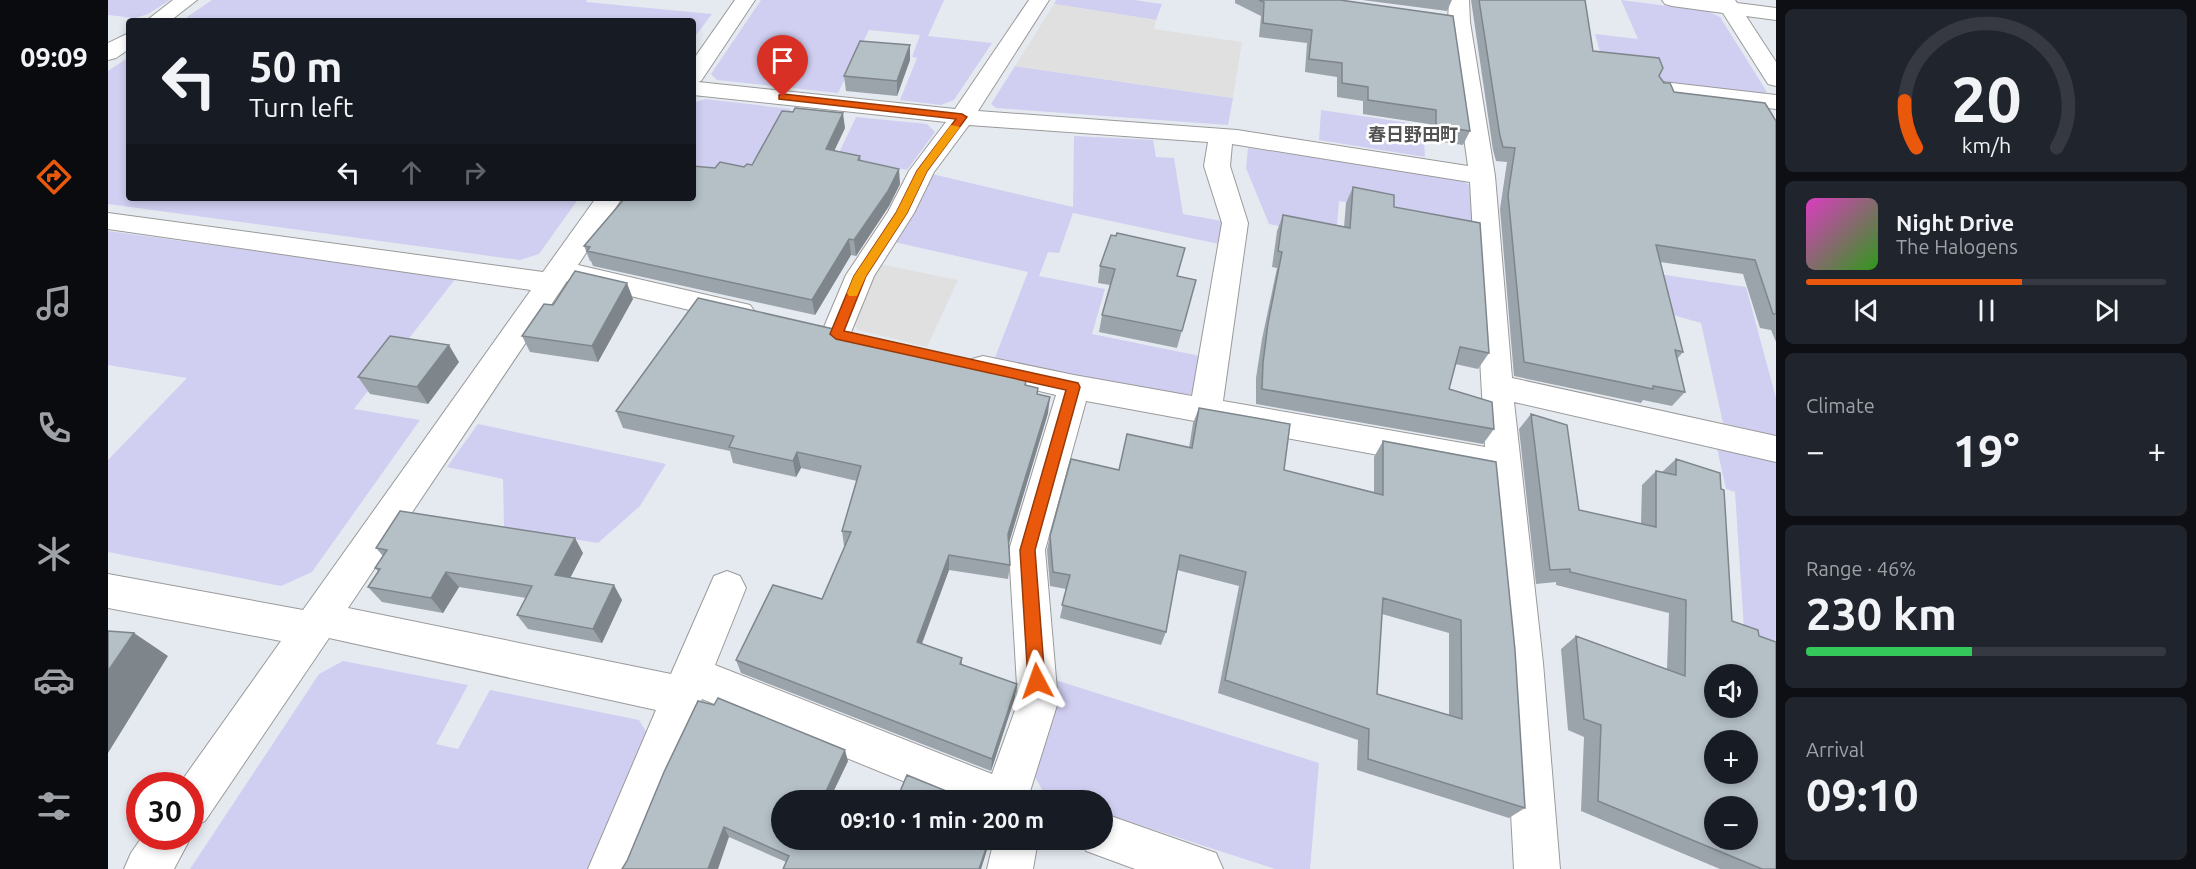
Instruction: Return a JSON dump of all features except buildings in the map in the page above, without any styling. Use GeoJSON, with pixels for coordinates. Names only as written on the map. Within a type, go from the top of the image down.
{"type":"FeatureCollection","features":[{"type":"Feature","properties":{"kind":"street"},"geometry":{"type":"LineString","coordinates":[[160,18],[187,0]]}},
{"type":"Feature","properties":{"kind":"street"},"geometry":{"type":"LineString","coordinates":[[696,72],[746,0]]}},
{"type":"Feature","properties":{"kind":"street"},"geometry":{"type":"LineString","coordinates":[[870,342],[825,332],[901,213],[922,171],[962,117],[1039,0]]}},
{"type":"Feature","properties":{"kind":"street"},"geometry":{"type":"LineString","coordinates":[[1672,0],[1727,4],[1776,14]]}},
{"type":"Feature","properties":{"kind":"street"},"geometry":{"type":"LineString","coordinates":[[1727,4],[1776,80]]}},
{"type":"Feature","properties":{"kind":"street"},"geometry":{"type":"LineString","coordinates":[[1451,14],[1482,176],[1503,464],[1523,663],[1537,869]]}},
{"type":"Feature","properties":{"kind":"street"},"geometry":{"type":"LineString","coordinates":[[108,53],[126,30]]}},
{"type":"Feature","properties":{"kind":"street"},"geometry":{"type":"LineString","coordinates":[[696,88],[962,117],[1221,136],[1482,176]]}},
{"type":"Feature","properties":{"kind":"street"},"geometry":{"type":"LineString","coordinates":[[1663,89],[1776,102]]}},
{"type":"Feature","properties":{"kind":"street"},"geometry":{"type":"LineString","coordinates":[[1206,410],[1235,223],[1217,166],[1221,136]]}},
{"type":"Feature","properties":{"kind":"street"},"geometry":{"type":"LineString","coordinates":[[204,787],[607,201]]}},
{"type":"Feature","properties":{"kind":"street"},"geometry":{"type":"LineString","coordinates":[[108,221],[556,276],[767,318]]}},
{"type":"Feature","properties":{"kind":"street"},"geometry":{"type":"LineString","coordinates":[[949,359],[1074,387],[1503,464]]}},
{"type":"Feature","properties":{"kind":"street"},"geometry":{"type":"LineString","coordinates":[[1497,386],[1776,449]]}},
{"type":"Feature","properties":{"kind":"street"},"geometry":{"type":"LineString","coordinates":[[1009,790],[1038,702],[1027,550],[1074,387]]}},
{"type":"Feature","properties":{"kind":"street"},"geometry":{"type":"LineString","coordinates":[[612,869],[728,588]]}},
{"type":"Feature","properties":{"kind":"street"},"geometry":{"type":"LineString","coordinates":[[108,591],[687,686],[975,790]]}},
{"type":"Feature","properties":{"kind":"street"},"geometry":{"type":"LineString","coordinates":[[1113,839],[1200,869]]}},
{"type":"Feature","properties":{"kind":"street"},"geometry":{"type":"LineString","coordinates":[[147,869],[161,850]]}},
{"type":"Feature","properties":{"kind":"street"},"geometry":{"type":"LineString","coordinates":[[1010,869],[1014,850]]}},
{"type":"Feature","properties":{"kind":"shaded area"},"geometry":{"type":"Polygon","coordinates":[[[108,0],[170,0],[148,14],[135,18],[108,15],[108,0]]]}},
{"type":"Feature","properties":{"kind":"shaded area"},"geometry":{"type":"Polygon","coordinates":[[[212,0],[587,0],[586,2],[712,14],[696,35],[696,18],[187,17],[212,0]]]}},
{"type":"Feature","properties":{"kind":"shaded area"},"geometry":{"type":"Polygon","coordinates":[[[761,0],[944,0],[928,36],[992,43],[954,100],[941,105],[900,100],[917,58],[912,57],[920,35],[869,30],[838,93],[717,80],[711,74],[761,0]]]}},
{"type":"Feature","properties":{"kind":"shaded area"},"geometry":{"type":"Polygon","coordinates":[[[1056,0],[1134,0],[1162,4],[1156,20],[1054,4],[1056,0]]]}},
{"type":"Feature","properties":{"kind":"shaded area"},"geometry":{"type":"Polygon","coordinates":[[[1621,0],[1707,11],[1720,17],[1767,92],[1756,96],[1660,85],[1603,63],[1595,34],[1638,39],[1621,0]]]}},
{"type":"Feature","properties":{"kind":"shaded area"},"geometry":{"type":"Polygon","coordinates":[[[1054,4],[1156,20],[1154,29],[1242,42],[1233,98],[1015,66],[1054,4]]]}},
{"type":"Feature","properties":{"kind":"shaded area"},"geometry":{"type":"Polygon","coordinates":[[[126,59],[126,201],[577,201],[539,254],[520,260],[108,204],[108,71],[126,59]]]}},
{"type":"Feature","properties":{"kind":"shaded area"},"geometry":{"type":"Polygon","coordinates":[[[1015,66],[1233,98],[1228,125],[996,108],[991,104],[1015,66]]]}},
{"type":"Feature","properties":{"kind":"shaded area"},"geometry":{"type":"Polygon","coordinates":[[[705,99],[791,109],[754,175],[696,168],[696,102],[705,99]]]}},
{"type":"Feature","properties":{"kind":"shaded area"},"geometry":{"type":"Polygon","coordinates":[[[1321,110],[1423,125],[1425,157],[1319,140],[1321,110]]]}},
{"type":"Feature","properties":{"kind":"shaded area"},"geometry":{"type":"Polygon","coordinates":[[[856,117],[927,124],[935,132],[907,170],[838,155],[856,117]]]}},
{"type":"Feature","properties":{"kind":"shaded area"},"geometry":{"type":"Polygon","coordinates":[[[1074,136],[1153,140],[1156,157],[1174,158],[1183,214],[1222,221],[1219,244],[1073,213],[1059,253],[1048,252],[1039,276],[1105,289],[1092,334],[1200,356],[1194,393],[1182,396],[994,360],[1028,272],[894,242],[932,174],[1073,207],[1074,136]]]}},
{"type":"Feature","properties":{"kind":"shaded area"},"geometry":{"type":"Polygon","coordinates":[[[1248,148],[1457,178],[1469,185],[1473,231],[1415,214],[1339,201],[1336,237],[1269,224],[1246,168],[1248,148]]]}},
{"type":"Feature","properties":{"kind":"shaded area"},"geometry":{"type":"Polygon","coordinates":[[[108,231],[456,278],[354,409],[420,420],[312,572],[281,586],[108,552],[108,460],[187,378],[108,365],[108,231]]]}},
{"type":"Feature","properties":{"kind":"shaded area"},"geometry":{"type":"Polygon","coordinates":[[[880,264],[958,280],[927,347],[858,330],[853,321],[880,264]]]}},
{"type":"Feature","properties":{"kind":"shaded area"},"geometry":{"type":"Polygon","coordinates":[[[1618,268],[1746,287],[1776,398],[1776,436],[1723,423],[1701,323],[1624,301],[1618,268]]]}},
{"type":"Feature","properties":{"kind":"shaded area"},"geometry":{"type":"Polygon","coordinates":[[[478,424],[666,464],[640,506],[598,543],[504,528],[503,479],[447,467],[478,424]]]}},
{"type":"Feature","properties":{"kind":"shaded area"},"geometry":{"type":"Polygon","coordinates":[[[1716,444],[1776,457],[1776,655],[1745,644],[1735,492],[1726,489],[1716,444]]]}},
{"type":"Feature","properties":{"kind":"shaded area"},"geometry":{"type":"Polygon","coordinates":[[[343,661],[468,685],[436,744],[458,749],[490,690],[639,720],[647,733],[589,869],[190,869],[319,674],[343,661]]]}},
{"type":"Feature","properties":{"kind":"shaded area"},"geometry":{"type":"Polygon","coordinates":[[[1052,679],[1319,763],[1310,869],[1275,869],[1113,816],[1113,790],[1042,790],[1035,777],[1054,712],[1052,679]]]}},
{"type":"Feature","properties":{"kind":"slow traffic"},"geometry":{"type":"LineString","coordinates":[[853,293],[860,276],[901,213],[922,171],[955,127]]}},
{"type":"Feature","properties":{"kind":"district","name":"春日野田町"},"geometry":{"type":"Point","coordinates":[1413,134]}},
{"type":"Feature","properties":{"kind":"route"},"geometry":{"type":"LineString","coordinates":[[783,97],[962,117],[922,171],[901,213],[860,276],[836,334],[1074,387],[1027,550],[1037,681]]}}]}
